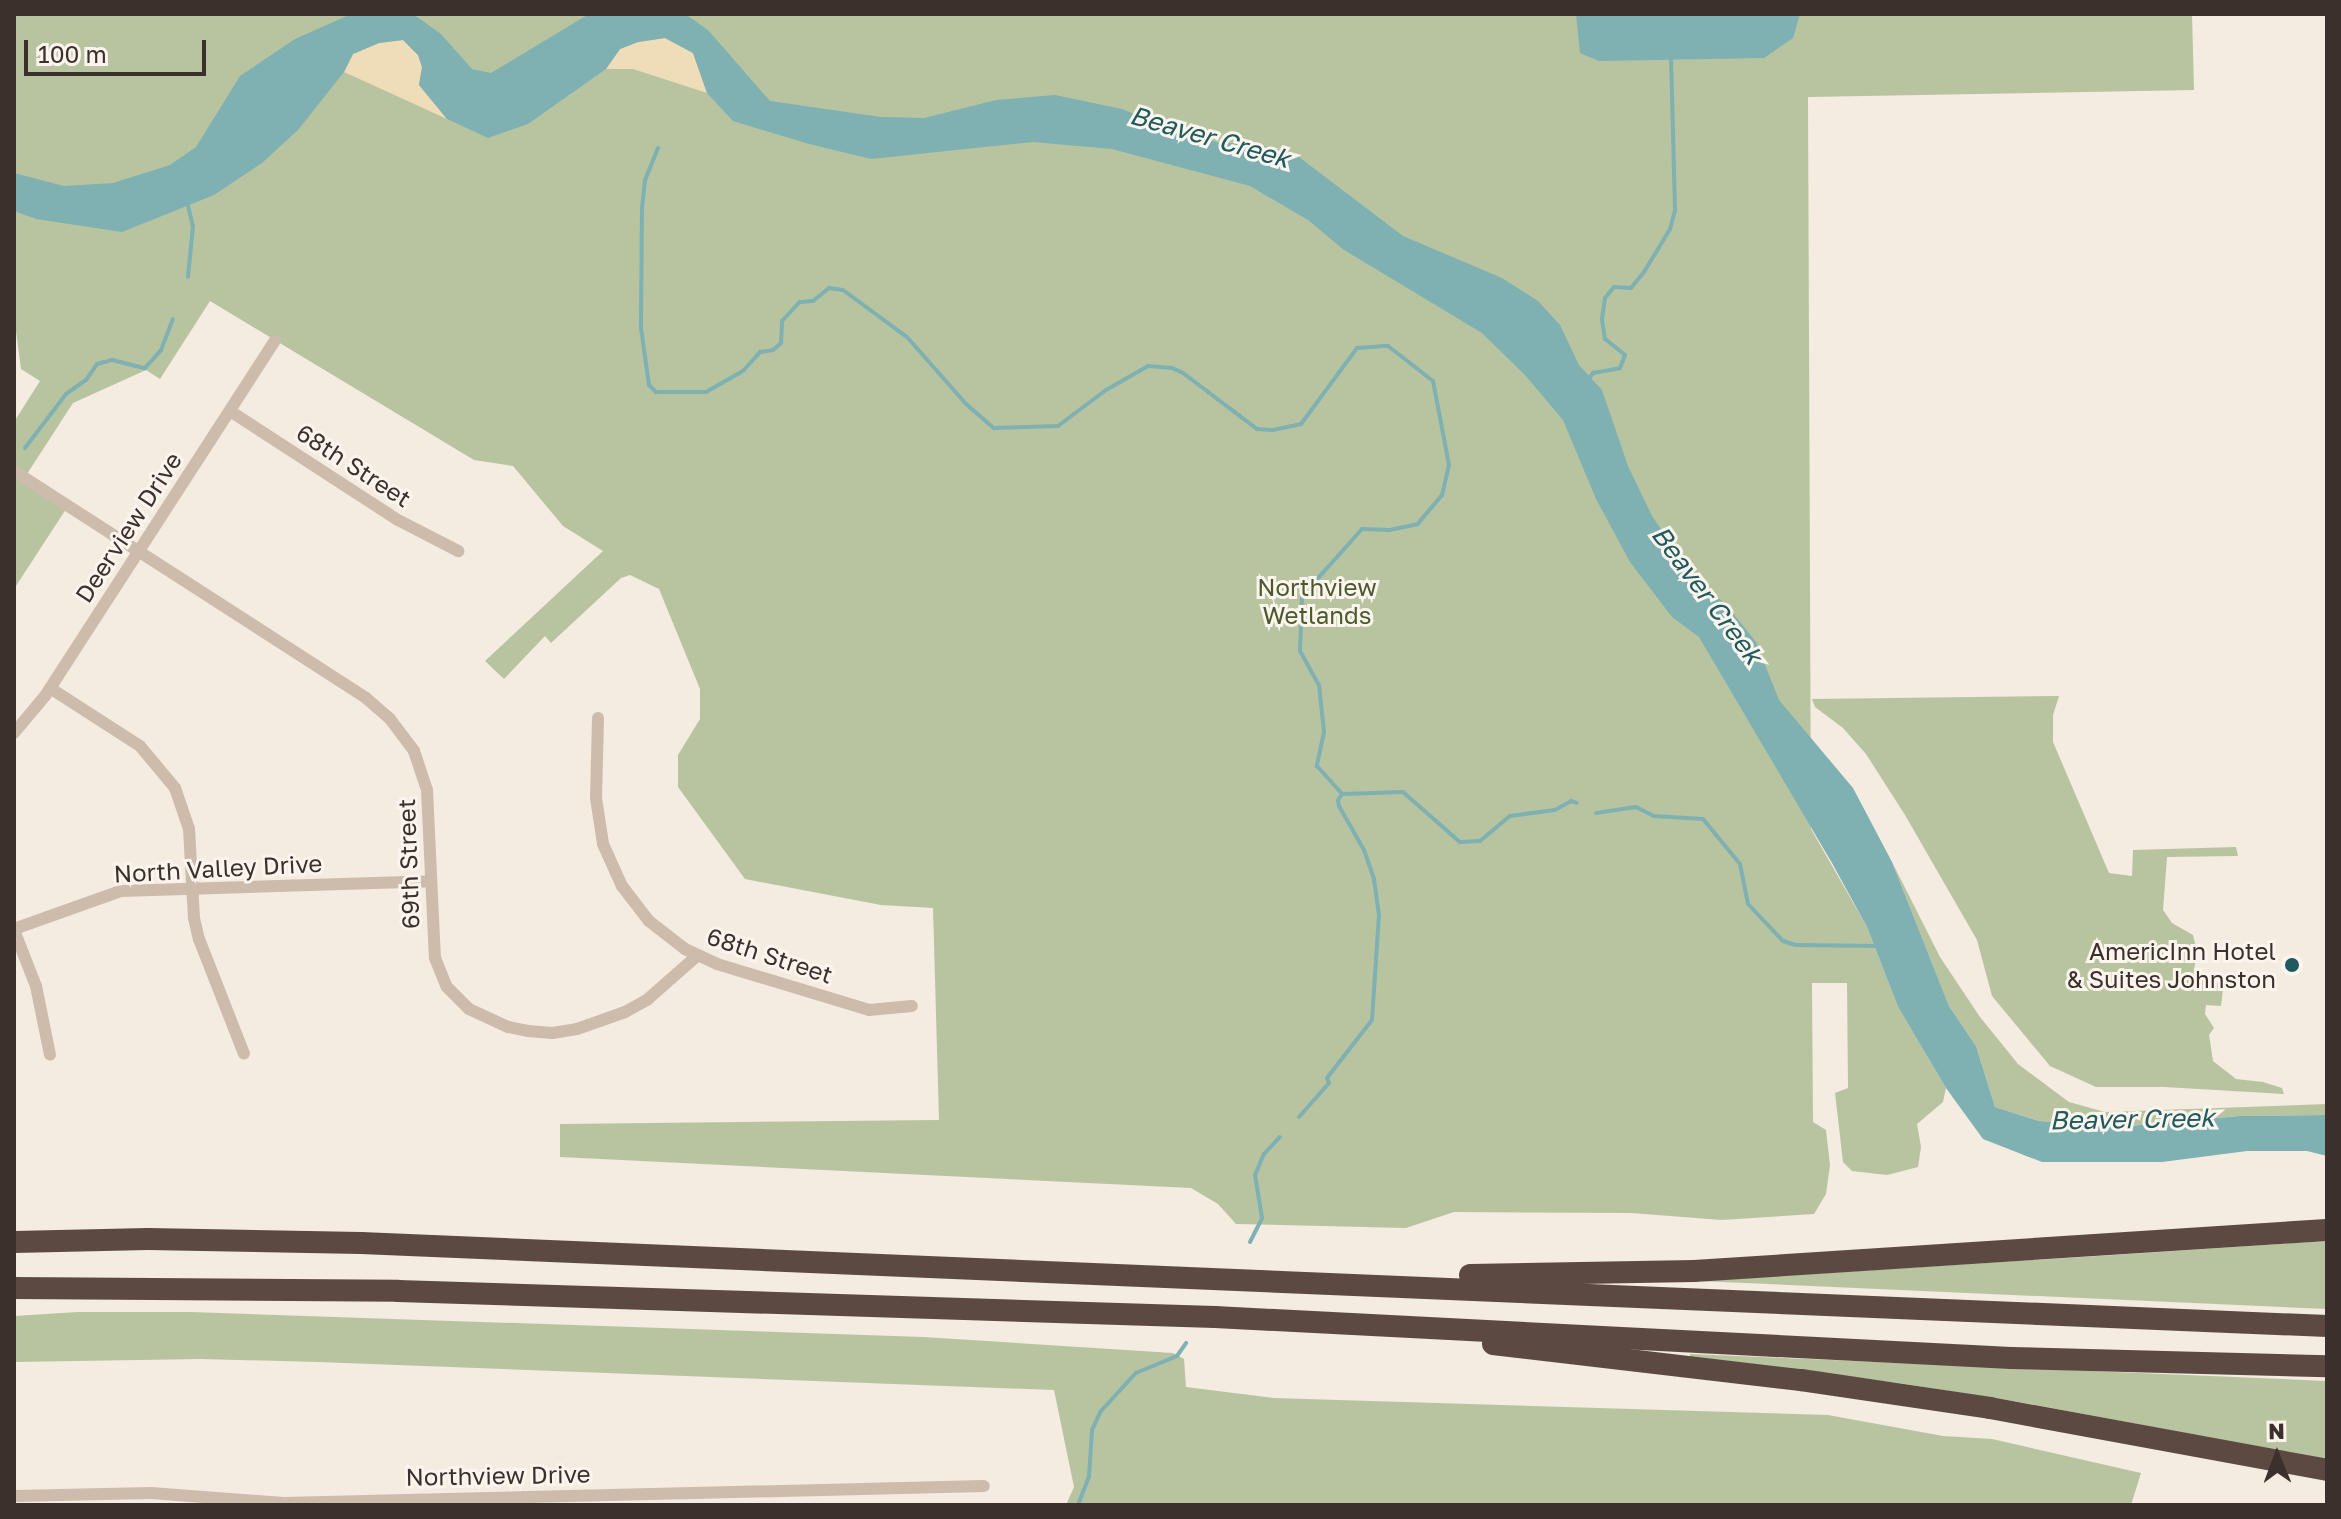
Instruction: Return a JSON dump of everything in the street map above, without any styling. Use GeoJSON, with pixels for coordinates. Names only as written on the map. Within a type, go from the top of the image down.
{"type":"FeatureCollection","features":[{"type":"Feature","properties":{"kind":"highway"},"geometry":{"type":"LineString","coordinates":[[1242,1279],[1694,1271],[2327,1230]]}},
{"type":"Feature","properties":{"kind":"highway"},"geometry":{"type":"LineString","coordinates":[[14,1242],[148,1239],[361,1243],[2327,1326]]}},
{"type":"Feature","properties":{"kind":"highway"},"geometry":{"type":"LineString","coordinates":[[14,1288],[180,1286],[414,1291],[1406,1326],[2011,1358],[2327,1366]]}},
{"type":"Feature","properties":{"kind":"highway"},"geometry":{"type":"LineString","coordinates":[[1406,1326],[1460,1340],[1801,1380],[1990,1408],[2327,1470]]}},
{"type":"Feature","properties":{"kind":"street","name":"Deerview Drive"},"geometry":{"type":"LineString","coordinates":[[14,733],[50,688],[275,341]]}},
{"type":"Feature","properties":{"kind":"street","name":"68th Street"},"geometry":{"type":"LineString","coordinates":[[230,411],[398,520],[458,551]]}},
{"type":"Feature","properties":{"kind":"street","name":"69th Street"},"geometry":{"type":"LineString","coordinates":[[14,471],[366,698],[390,719],[414,751],[427,790],[433,943],[439,973],[447,987],[469,1009],[508,1027],[552,1033],[600,1022],[648,999],[697,956]]}},
{"type":"Feature","properties":{"kind":"street"},"geometry":{"type":"LineString","coordinates":[[50,688],[140,746],[164,772],[183,807],[189,829],[199,939],[244,1054]]}},
{"type":"Feature","properties":{"kind":"street","name":"68th Street"},"geometry":{"type":"LineString","coordinates":[[598,718],[598,821],[611,864],[622,886],[649,921],[697,956],[869,1010],[912,1006]]}},
{"type":"Feature","properties":{"kind":"street","name":"North Valley Drive"},"geometry":{"type":"LineString","coordinates":[[14,930],[121,891],[431,881]]}},
{"type":"Feature","properties":{"kind":"street"},"geometry":{"type":"LineString","coordinates":[[14,930],[36,986],[50,1055]]}},
{"type":"Feature","properties":{"kind":"street","name":"Northview Drive"},"geometry":{"type":"LineString","coordinates":[[14,1496],[151,1493],[246,1501],[368,1503],[706,1499],[984,1486]]}},
{"type":"Feature","properties":{"kind":"green space","name":"Northview Wetlands"},"geometry":{"type":"Polygon","coordinates":[[[14,14],[2192,14],[2194,90],[1808,97],[1811,829],[1867,927],[1898,1007],[1946,1088],[1943,1102],[1917,1124],[1921,1147],[1918,1167],[1887,1175],[1852,1171],[1843,1162],[1835,1093],[1848,1088],[1847,983],[1812,983],[1813,1122],[1826,1130],[1830,1165],[1826,1194],[1814,1214],[1722,1220],[1631,1213],[1454,1212],[1406,1228],[1236,1224],[1218,1204],[1191,1188],[560,1157],[560,1124],[939,1120],[933,908],[881,905],[745,879],[678,787],[678,755],[700,719],[700,689],[659,589],[630,575],[621,578],[551,643],[545,636],[504,679],[485,661],[603,551],[563,526],[513,466],[474,460],[210,301],[160,379],[146,370],[73,403],[25,477],[68,506],[14,589],[14,422],[40,381],[21,369],[14,316],[14,14]]]}},
{"type":"Feature","properties":{"kind":"green space"},"geometry":{"type":"Polygon","coordinates":[[[2059,696],[2053,715],[2053,742],[2109,873],[2132,876],[2133,850],[2236,847],[2238,856],[2167,857],[2163,910],[2172,923],[2193,935],[2197,951],[2193,977],[2209,974],[2223,989],[2221,1006],[2206,1005],[2205,1014],[2214,1028],[2209,1035],[2213,1061],[2236,1079],[2263,1082],[2282,1088],[2284,1094],[2164,1087],[2096,1087],[2050,1066],[1992,996],[1977,940],[1866,754],[1843,728],[1815,707],[1812,699],[2059,696]]]}},
{"type":"Feature","properties":{"kind":"green space"},"geometry":{"type":"Polygon","coordinates":[[[1892,862],[1940,957],[1980,1017],[2018,1064],[2069,1102],[2105,1112],[2327,1104],[2327,1115],[2240,1116],[2119,1127],[2039,1121],[1995,1107],[1976,1046],[1949,1006],[1892,862]]]}},
{"type":"Feature","properties":{"kind":"green space"},"geometry":{"type":"Polygon","coordinates":[[[2327,1241],[2327,1309],[1699,1281],[2114,1255],[2327,1241]]]}},
{"type":"Feature","properties":{"kind":"green space"},"geometry":{"type":"Polygon","coordinates":[[[78,1312],[191,1312],[923,1337],[1173,1353],[1184,1359],[1186,1387],[1273,1398],[1828,1415],[1943,1436],[1992,1439],[2141,1473],[2131,1505],[1066,1505],[1074,1487],[1054,1390],[318,1362],[201,1359],[14,1362],[14,1316],[78,1312]]]}},
{"type":"Feature","properties":{"kind":"green space"},"geometry":{"type":"Polygon","coordinates":[[[1690,1354],[2327,1381],[2327,1460],[2031,1404],[1899,1383],[1690,1359],[1690,1354]]]}},
{"type":"Feature","properties":{"kind":"sand"},"geometry":{"type":"Polygon","coordinates":[[[665,38],[693,53],[707,93],[633,69],[606,69],[620,49],[638,42],[665,38]]]}},
{"type":"Feature","properties":{"kind":"sand"},"geometry":{"type":"Polygon","coordinates":[[[403,40],[418,55],[422,67],[419,85],[447,119],[344,72],[353,54],[379,43],[403,40]]]}},
{"type":"Feature","properties":{"kind":"water","name":"Beaver Creek"},"geometry":{"type":"Polygon","coordinates":[[[351,14],[413,14],[441,34],[472,69],[491,73],[589,14],[685,14],[708,30],[770,101],[881,117],[924,118],[996,100],[1055,95],[1122,109],[1181,133],[1221,143],[1252,143],[1295,154],[1403,236],[1502,278],[1538,301],[1560,325],[1579,365],[1602,390],[1628,466],[1652,516],[1690,571],[1728,607],[1756,642],[1779,700],[1853,788],[1892,862],[1949,1006],[1976,1046],[1995,1107],[2039,1121],[2119,1127],[2240,1116],[2327,1115],[2327,1156],[2307,1151],[2247,1151],[2162,1162],[2042,1162],[1983,1139],[1946,1088],[1898,1007],[1867,927],[1699,637],[1672,617],[1630,562],[1596,499],[1563,420],[1525,375],[1482,333],[1344,250],[1308,220],[1250,186],[1112,149],[1033,142],[871,159],[809,144],[733,121],[707,93],[693,53],[665,38],[638,42],[620,49],[606,69],[528,124],[488,138],[447,119],[419,85],[422,67],[418,55],[403,40],[379,43],[353,54],[344,72],[298,130],[262,163],[214,195],[122,232],[36,219],[14,211],[14,173],[64,186],[113,183],[170,165],[196,147],[240,76],[295,39],[351,14]]]}},
{"type":"Feature","properties":{"kind":"water"},"geometry":{"type":"Polygon","coordinates":[[[1576,14],[1800,14],[1793,38],[1764,58],[1599,61],[1580,53],[1576,14]]]}},
{"type":"Feature","properties":{"kind":"waterway"},"geometry":{"type":"LineString","coordinates":[[1588,380],[1593,373],[1620,368],[1625,355],[1605,339],[1602,319],[1605,298],[1614,287],[1631,288],[1644,272],[1670,229],[1675,210],[1671,58]]}},
{"type":"Feature","properties":{"kind":"waterway"},"geometry":{"type":"LineString","coordinates":[[658,148],[645,180],[642,207],[641,328],[649,385],[656,392],[706,392],[743,371],[760,352],[773,350],[781,343],[782,321],[800,302],[813,301],[829,288],[843,290],[907,337],[966,404],[994,428],[1058,426],[1106,390],[1148,366],[1172,368],[1183,373],[1257,429],[1273,430],[1301,424],[1357,348],[1388,346],[1433,381],[1449,465],[1442,495],[1418,524],[1389,530],[1362,529],[1302,596],[1300,651],[1319,685],[1324,732],[1317,766],[1342,794],[1403,792],[1460,842],[1480,841],[1510,816],[1555,810],[1571,801],[1577,803]]}},
{"type":"Feature","properties":{"kind":"waterway"},"geometry":{"type":"LineString","coordinates":[[187,201],[193,226],[188,277]]}},
{"type":"Feature","properties":{"kind":"waterway"},"geometry":{"type":"LineString","coordinates":[[25,448],[66,394],[86,380],[97,364],[112,360],[145,368],[161,350],[173,319]]}},
{"type":"Feature","properties":{"kind":"waterway"},"geometry":{"type":"LineString","coordinates":[[1299,1117],[1329,1083],[1327,1078],[1372,1020],[1379,915],[1374,879],[1364,850],[1339,806],[1338,800],[1342,794]]}},
{"type":"Feature","properties":{"kind":"waterway"},"geometry":{"type":"LineString","coordinates":[[1596,813],[1636,807],[1654,816],[1703,819],[1740,864],[1748,904],[1783,941],[1795,945],[1880,946]]}},
{"type":"Feature","properties":{"kind":"waterway"},"geometry":{"type":"LineString","coordinates":[[1250,1242],[1262,1218],[1255,1175],[1264,1154],[1280,1137]]}},
{"type":"Feature","properties":{"kind":"waterway"},"geometry":{"type":"LineString","coordinates":[[1078,1505],[1089,1477],[1092,1430],[1101,1411],[1136,1373],[1177,1356],[1186,1343]]}},
{"type":"Feature","properties":{"kind":"place","name":"AmericInn Hotel & Suites Johnston"},"geometry":{"type":"Point","coordinates":[2292,965]}}]}
